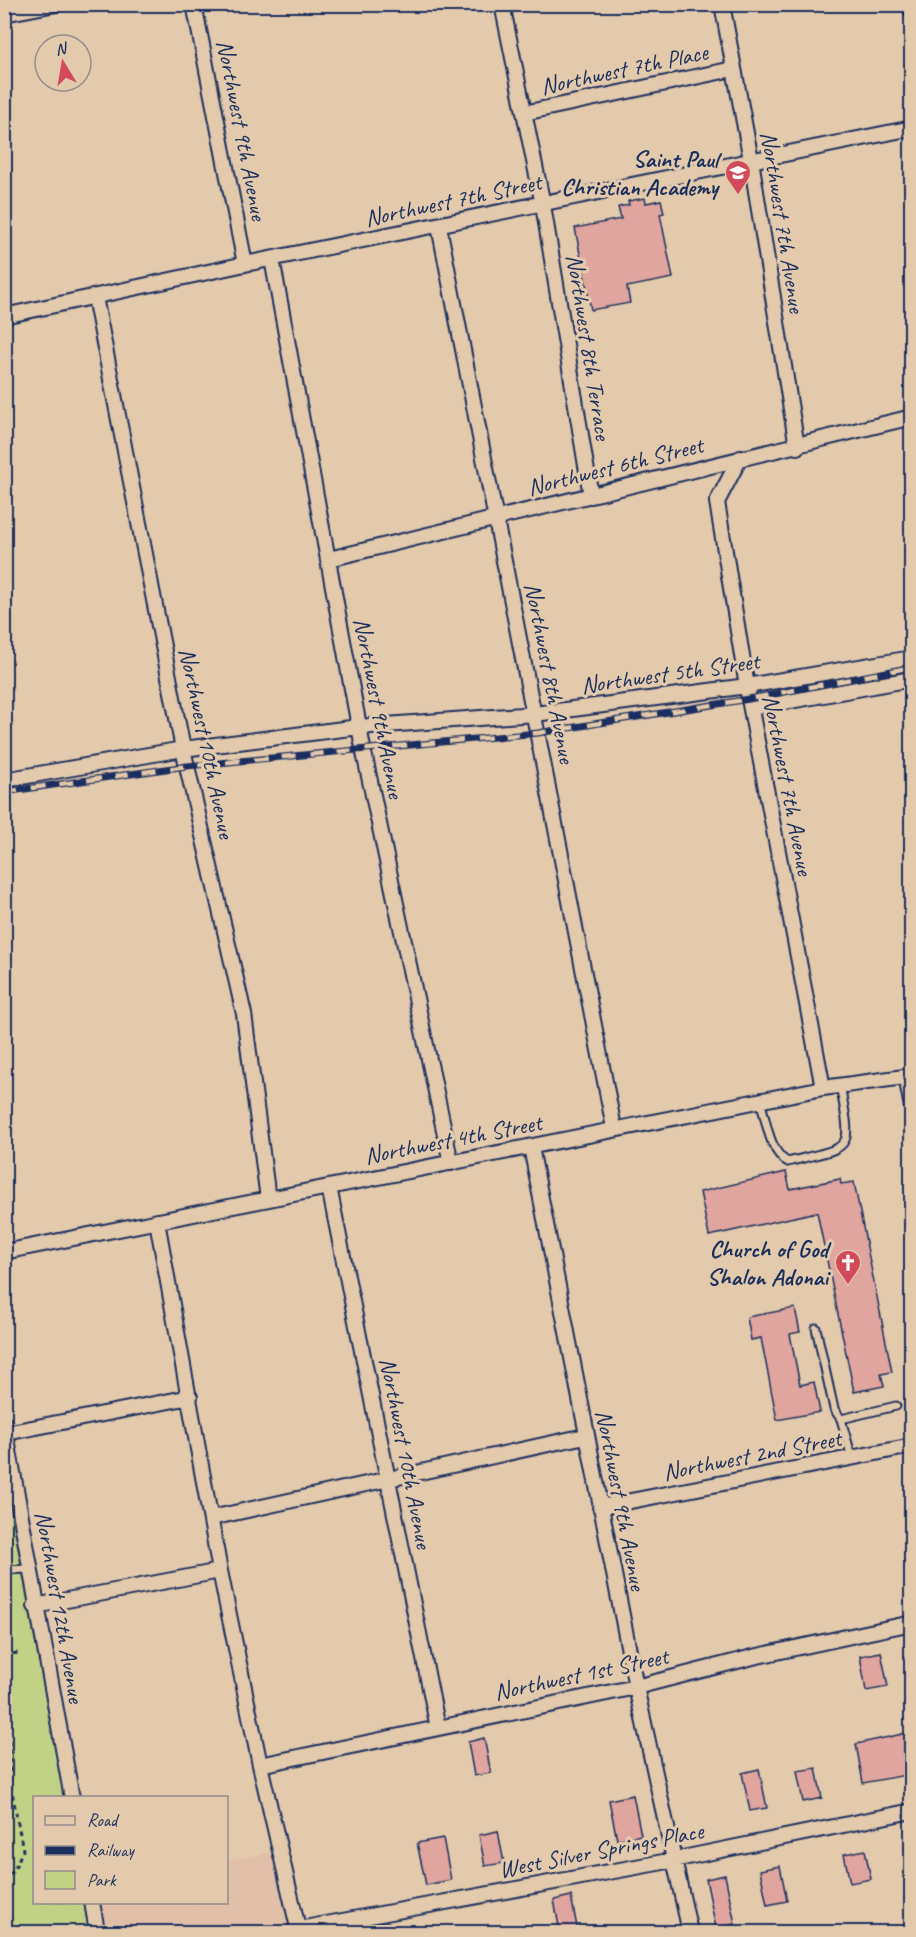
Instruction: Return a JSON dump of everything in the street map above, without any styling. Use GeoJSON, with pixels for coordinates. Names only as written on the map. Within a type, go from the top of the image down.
{"type":"FeatureCollection","features":[{"type":"Feature","properties":{"kind":"street"},"geometry":{"type":"LineString","coordinates":[[4,14],[56,4]]}},
{"type":"Feature","properties":{"kind":"street","name":"Northwest 9th Avenue"},"geometry":{"type":"LineString","coordinates":[[194,4],[245,264]]}},
{"type":"Feature","properties":{"kind":"street"},"geometry":{"type":"LineString","coordinates":[[502,4],[543,205]]}},
{"type":"Feature","properties":{"kind":"street","name":"Northwest 7th Avenue"},"geometry":{"type":"LineString","coordinates":[[722,4],[751,160],[796,447]]}},
{"type":"Feature","properties":{"kind":"street"},"geometry":{"type":"LineString","coordinates":[[910,4],[912,11]]}},
{"type":"Feature","properties":{"kind":"street","name":"Northwest 7th Place"},"geometry":{"type":"LineString","coordinates":[[524,114],[733,69]]}},
{"type":"Feature","properties":{"kind":"street","name":"Northwest 7th Street"},"geometry":{"type":"LineString","coordinates":[[4,316],[245,264],[912,128]]}},
{"type":"Feature","properties":{"kind":"street","name":"Northwest 8th Terrace"},"geometry":{"type":"LineString","coordinates":[[543,205],[591,496]]}},
{"type":"Feature","properties":{"kind":"street","name":"Northwest 8th Avenue"},"geometry":{"type":"LineString","coordinates":[[439,226],[614,1128]]}},
{"type":"Feature","properties":{"kind":"street","name":"Northwest 9th Avenue"},"geometry":{"type":"LineString","coordinates":[[272,259],[329,559],[358,727],[451,1163]]}},
{"type":"Feature","properties":{"kind":"street","name":"Northwest 10th Avenue"},"geometry":{"type":"LineString","coordinates":[[95,297],[183,749],[244,1014],[268,1199]]}},
{"type":"Feature","properties":{"kind":"street","name":"Northwest 6th Street"},"geometry":{"type":"LineString","coordinates":[[329,559],[912,417]]}},
{"type":"Feature","properties":{"kind":"street","name":"Northwest 7th Avenue"},"geometry":{"type":"LineString","coordinates":[[740,458],[717,502],[747,686],[823,1088]]}},
{"type":"Feature","properties":{"kind":"street","name":"Northwest 5th Street"},"geometry":{"type":"LineString","coordinates":[[4,780],[183,749],[358,727],[535,714],[747,686],[912,658]]}},
{"type":"Feature","properties":{"kind":"street","name":"Northwest 5th Street"},"geometry":{"type":"LineString","coordinates":[[751,708],[912,679]]}},
{"type":"Feature","properties":{"kind":"street"},"geometry":{"type":"LineString","coordinates":[[909,1076],[912,1107]]}},
{"type":"Feature","properties":{"kind":"street","name":"Northwest 4th Street"},"geometry":{"type":"LineString","coordinates":[[4,1252],[531,1147],[614,1128],[840,1085],[909,1076]]}},
{"type":"Feature","properties":{"kind":"street","name":"Northwest 9th Avenue"},"geometry":{"type":"LineString","coordinates":[[531,1147],[585,1437],[636,1687],[690,1932]]}},
{"type":"Feature","properties":{"kind":"street","name":"Northwest 10th Avenue"},"geometry":{"type":"LineString","coordinates":[[329,1187],[438,1728]]}},
{"type":"Feature","properties":{"kind":"street"},"geometry":{"type":"LineString","coordinates":[[157,1221],[220,1571],[260,1765],[299,1931]]}},
{"type":"Feature","properties":{"kind":"street"},"geometry":{"type":"LineString","coordinates":[[5,1428],[190,1397]]}},
{"type":"Feature","properties":{"kind":"street","name":"Northwest 12th Avenue"},"geometry":{"type":"LineString","coordinates":[[5,1428],[35,1606],[72,1796]]}},
{"type":"Feature","properties":{"kind":"street"},"geometry":{"type":"LineString","coordinates":[[211,1518],[585,1437]]}},
{"type":"Feature","properties":{"kind":"street","name":"Northwest 2nd Street"},"geometry":{"type":"LineString","coordinates":[[600,1508],[912,1446]]}},
{"type":"Feature","properties":{"kind":"street"},"geometry":{"type":"LineString","coordinates":[[35,1606],[220,1571]]}},
{"type":"Feature","properties":{"kind":"street","name":"Northwest 1st Street"},"geometry":{"type":"LineString","coordinates":[[260,1765],[636,1687],[753,1657],[912,1623]]}},
{"type":"Feature","properties":{"kind":"street","name":"West Silver Springs Place"},"geometry":{"type":"LineString","coordinates":[[299,1931],[674,1860],[912,1811]]}},
{"type":"Feature","properties":{"kind":"street"},"geometry":{"type":"LineString","coordinates":[[92,1904],[96,1924]]}},
{"type":"Feature","properties":{"kind":"lane"},"geometry":{"type":"LineString","coordinates":[[760,1100],[776,1151],[781,1159],[788,1162],[840,1149],[846,1142],[849,1131],[840,1085]]}},
{"type":"Feature","properties":{"kind":"lane"},"geometry":{"type":"LineString","coordinates":[[816,1328],[834,1409],[841,1419],[852,1458]]}},
{"type":"Feature","properties":{"kind":"lane"},"geometry":{"type":"LineString","coordinates":[[841,1419],[896,1406]]}},
{"type":"Feature","properties":{"kind":"lane"},"geometry":{"type":"LineString","coordinates":[[4,1570],[29,1569]]}},
{"type":"Feature","properties":{"kind":"path"},"geometry":{"type":"LineString","coordinates":[[4,1654],[22,1653]]}},
{"type":"Feature","properties":{"kind":"path"},"geometry":{"type":"LineString","coordinates":[[4,1678],[8,1692],[10,1781],[23,1850],[14,1872],[4,1877]]}},
{"type":"Feature","properties":{"kind":"shaded area"},"geometry":{"type":"Polygon","coordinates":[[[272,1852],[291,1932],[102,1932],[106,1931],[100,1904],[228,1904],[228,1861],[272,1852]]]}},
{"type":"Feature","properties":{"kind":"green space"},"geometry":{"type":"Polygon","coordinates":[[[4,1472],[64,1796],[33,1796],[33,1904],[84,1904],[89,1932],[5,1932],[4,1472]]]}},
{"type":"Feature","properties":{"kind":"building"},"geometry":{"type":"Polygon","coordinates":[[[645,198],[646,203],[661,200],[664,213],[660,214],[673,278],[627,287],[630,303],[591,310],[575,228],[621,219],[618,207],[629,205],[628,201],[645,198]]]}},
{"type":"Feature","properties":{"kind":"building"},"geometry":{"type":"Polygon","coordinates":[[[786,1172],[790,1189],[840,1179],[841,1184],[854,1182],[892,1372],[881,1374],[884,1386],[854,1392],[817,1212],[709,1236],[700,1192],[786,1172]]]}},
{"type":"Feature","properties":{"kind":"building"},"geometry":{"type":"Polygon","coordinates":[[[795,1308],[800,1332],[790,1334],[800,1385],[814,1382],[820,1412],[777,1420],[761,1338],[751,1340],[747,1317],[795,1308]]]}},
{"type":"Feature","properties":{"kind":"building"},"geometry":{"type":"Polygon","coordinates":[[[881,1652],[888,1687],[866,1691],[860,1656],[881,1652]]]}},
{"type":"Feature","properties":{"kind":"building"},"geometry":{"type":"Polygon","coordinates":[[[912,1732],[912,1774],[863,1783],[856,1744],[912,1732]]]}},
{"type":"Feature","properties":{"kind":"building"},"geometry":{"type":"Polygon","coordinates":[[[484,1738],[491,1773],[474,1776],[468,1742],[484,1738]]]}},
{"type":"Feature","properties":{"kind":"building"},"geometry":{"type":"Polygon","coordinates":[[[816,1768],[822,1798],[803,1802],[797,1771],[816,1768]]]}},
{"type":"Feature","properties":{"kind":"building"},"geometry":{"type":"Polygon","coordinates":[[[759,1769],[767,1808],[750,1811],[742,1773],[759,1769]]]}},
{"type":"Feature","properties":{"kind":"building"},"geometry":{"type":"Polygon","coordinates":[[[633,1795],[641,1835],[617,1840],[609,1800],[633,1795]]]}},
{"type":"Feature","properties":{"kind":"building"},"geometry":{"type":"Polygon","coordinates":[[[498,1831],[504,1863],[485,1866],[479,1835],[498,1831]]]}},
{"type":"Feature","properties":{"kind":"building"},"geometry":{"type":"Polygon","coordinates":[[[443,1838],[451,1880],[426,1885],[417,1843],[443,1838]]]}},
{"type":"Feature","properties":{"kind":"building"},"geometry":{"type":"Polygon","coordinates":[[[865,1850],[871,1879],[850,1883],[844,1854],[865,1850]]]}},
{"type":"Feature","properties":{"kind":"building"},"geometry":{"type":"Polygon","coordinates":[[[780,1866],[787,1901],[767,1905],[760,1870],[780,1866]]]}},
{"type":"Feature","properties":{"kind":"building"},"geometry":{"type":"Polygon","coordinates":[[[725,1875],[735,1924],[716,1928],[706,1879],[725,1875]]]}},
{"type":"Feature","properties":{"kind":"building"},"geometry":{"type":"Polygon","coordinates":[[[571,1896],[578,1932],[560,1932],[554,1900],[571,1896]]]}},
{"type":"Feature","properties":{"kind":"railway"},"geometry":{"type":"LineString","coordinates":[[4,792],[187,766],[538,733],[749,699],[912,667]]}},
{"type":"Feature","properties":{"kind":"place","name":"Saint Paul Christian Academy"},"geometry":{"type":"Point","coordinates":[738,196]}},
{"type":"Feature","properties":{"kind":"place","name":"Church of God Shalon Adonai"},"geometry":{"type":"Point","coordinates":[848,1286]}}]}
